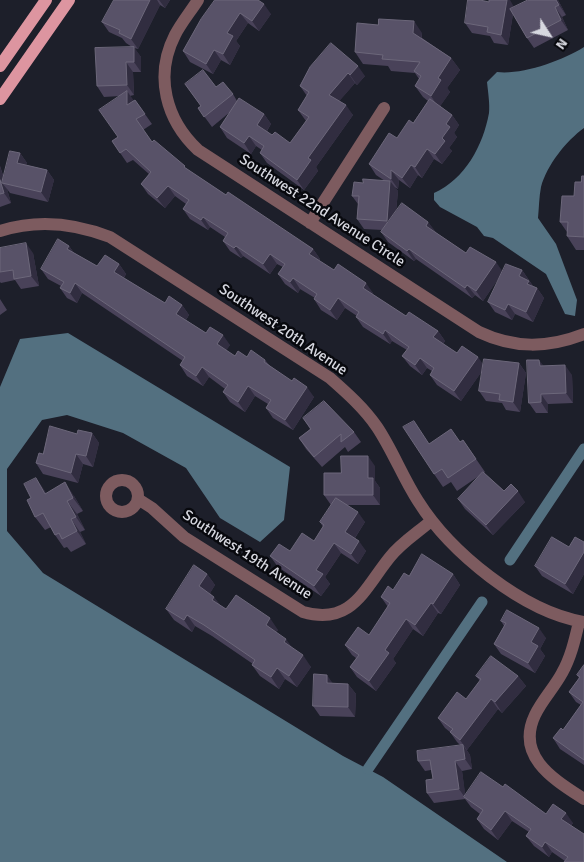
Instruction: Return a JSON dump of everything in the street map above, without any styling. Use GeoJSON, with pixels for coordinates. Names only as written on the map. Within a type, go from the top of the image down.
{"type":"FeatureCollection","features":[{"type":"Feature","properties":{"kind":"main road"},"geometry":{"type":"LineString","coordinates":[[0,66],[46,0]]}},
{"type":"Feature","properties":{"kind":"main road"},"geometry":{"type":"LineString","coordinates":[[0,99],[69,0]]}},
{"type":"Feature","properties":{"kind":"street","name":"Southwest 22nd Avenue Circle"},"geometry":{"type":"LineString","coordinates":[[198,0],[176,33],[165,66],[165,90],[176,123],[198,150],[491,338],[513,344],[539,346],[562,342],[584,334]]}},
{"type":"Feature","properties":{"kind":"street"},"geometry":{"type":"LineString","coordinates":[[310,223],[384,108]]}},
{"type":"Feature","properties":{"kind":"street","name":"Southwest 20th Avenue"},"geometry":{"type":"LineString","coordinates":[[0,231],[39,224],[63,224],[87,229],[121,243],[330,378],[347,393],[377,427],[416,500],[431,522],[449,542],[471,562],[518,595],[551,612],[582,622]]}},
{"type":"Feature","properties":{"kind":"street","name":"Southwest 19th Avenue"},"geometry":{"type":"LineString","coordinates":[[138,499],[152,508],[184,537],[303,612],[314,615],[336,614],[356,602],[391,555],[431,522]]}},
{"type":"Feature","properties":{"kind":"street"},"geometry":{"type":"LineString","coordinates":[[582,622],[567,664],[534,717],[530,740],[537,762],[544,771],[584,799]]}},
{"type":"Feature","properties":{"kind":"water"},"geometry":{"type":"Polygon","coordinates":[[[584,47],[584,128],[564,147],[552,162],[541,187],[538,218],[556,244],[577,300],[575,316],[565,314],[546,274],[493,238],[484,236],[477,227],[440,207],[434,200],[434,193],[455,179],[471,160],[477,149],[489,113],[487,82],[497,72],[518,71],[542,66],[584,47]]]}},
{"type":"Feature","properties":{"kind":"water"},"geometry":{"type":"Polygon","coordinates":[[[68,333],[290,467],[284,520],[260,542],[220,518],[186,468],[123,433],[67,415],[42,420],[7,469],[7,531],[43,573],[343,756],[383,777],[507,862],[0,862],[0,387],[20,339],[68,333]]]}},
{"type":"Feature","properties":{"kind":"building"},"geometry":{"type":"Polygon","coordinates":[[[114,0],[150,0],[131,39],[119,33],[120,30],[102,22],[114,0]]]}},
{"type":"Feature","properties":{"kind":"building"},"geometry":{"type":"Polygon","coordinates":[[[215,0],[258,0],[264,4],[252,21],[240,13],[227,33],[233,36],[223,54],[214,50],[206,64],[183,51],[201,19],[215,0]]]}},
{"type":"Feature","properties":{"kind":"building"},"geometry":{"type":"Polygon","coordinates":[[[468,0],[489,2],[489,0],[507,0],[501,35],[487,32],[488,27],[465,23],[468,0]]]}},
{"type":"Feature","properties":{"kind":"building"},"geometry":{"type":"Polygon","coordinates":[[[528,0],[556,0],[559,5],[555,7],[561,20],[527,38],[510,9],[528,0]]]}},
{"type":"Feature","properties":{"kind":"building"},"geometry":{"type":"Polygon","coordinates":[[[379,19],[414,21],[413,33],[451,58],[438,78],[441,80],[431,96],[415,86],[421,76],[414,71],[420,62],[382,59],[383,55],[355,52],[357,23],[378,25],[379,19]]]}},
{"type":"Feature","properties":{"kind":"building"},"geometry":{"type":"Polygon","coordinates":[[[331,43],[358,66],[350,75],[348,73],[329,95],[346,105],[308,158],[311,160],[297,180],[260,153],[264,146],[249,136],[244,143],[220,127],[239,98],[264,114],[257,125],[272,135],[275,132],[290,143],[309,117],[298,110],[309,92],[300,86],[310,67],[331,43]]]}},
{"type":"Feature","properties":{"kind":"building"},"geometry":{"type":"Polygon","coordinates":[[[134,47],[134,62],[126,62],[127,85],[97,86],[95,48],[134,47]]]}},
{"type":"Feature","properties":{"kind":"building"},"geometry":{"type":"Polygon","coordinates":[[[203,70],[216,87],[223,82],[233,94],[204,117],[198,108],[201,106],[185,84],[203,70]]]}},
{"type":"Feature","properties":{"kind":"building"},"geometry":{"type":"Polygon","coordinates":[[[127,91],[127,105],[135,100],[145,114],[136,119],[152,142],[154,140],[184,167],[226,195],[228,192],[313,249],[309,254],[334,270],[338,264],[366,283],[363,288],[406,316],[409,312],[438,331],[433,337],[457,353],[462,346],[478,357],[454,391],[430,375],[434,368],[420,358],[415,365],[402,356],[409,347],[385,330],[383,334],[356,317],[359,312],[338,298],[330,310],[314,299],[317,294],[293,278],[290,282],[278,274],[285,264],[270,254],[263,264],[236,246],[234,248],[223,241],[228,233],[203,217],[201,220],[183,209],[189,200],[168,186],[157,198],[141,184],[151,172],[126,149],[120,153],[112,141],[118,137],[99,110],[127,91]]]}},
{"type":"Feature","properties":{"kind":"building"},"geometry":{"type":"Polygon","coordinates":[[[430,99],[452,115],[446,124],[450,127],[442,138],[445,141],[435,154],[427,149],[415,167],[411,165],[402,178],[391,170],[391,179],[369,164],[389,133],[397,138],[409,120],[413,123],[430,99]]]}},
{"type":"Feature","properties":{"kind":"building"},"geometry":{"type":"Polygon","coordinates":[[[10,151],[20,153],[17,163],[47,170],[41,192],[2,183],[10,151]]]}},
{"type":"Feature","properties":{"kind":"building"},"geometry":{"type":"Polygon","coordinates":[[[582,176],[584,176],[584,237],[567,236],[568,222],[560,222],[562,196],[574,196],[575,182],[581,182],[582,176]]]}},
{"type":"Feature","properties":{"kind":"building"},"geometry":{"type":"Polygon","coordinates":[[[363,179],[390,181],[387,221],[357,219],[359,196],[352,196],[354,182],[363,183],[363,179]]]}},
{"type":"Feature","properties":{"kind":"building"},"geometry":{"type":"Polygon","coordinates":[[[0,180],[4,193],[0,194],[0,180]]]}},
{"type":"Feature","properties":{"kind":"building"},"geometry":{"type":"Polygon","coordinates":[[[402,203],[428,222],[426,226],[466,253],[470,247],[496,262],[476,291],[467,285],[465,288],[381,232],[402,203]]]}},
{"type":"Feature","properties":{"kind":"building"},"geometry":{"type":"Polygon","coordinates":[[[58,239],[69,246],[67,249],[97,266],[105,255],[119,264],[114,272],[165,303],[169,296],[182,305],[176,314],[206,333],[210,327],[223,335],[217,344],[235,356],[238,351],[247,357],[251,350],[265,360],[264,362],[292,381],[294,378],[307,387],[285,420],[266,408],[271,400],[248,386],[238,402],[223,392],[228,385],[202,367],[196,376],[180,365],[185,357],[75,283],[70,293],[60,288],[64,282],[41,269],[58,239]]]}},
{"type":"Feature","properties":{"kind":"building"},"geometry":{"type":"Polygon","coordinates":[[[26,243],[31,276],[14,279],[13,270],[0,272],[0,248],[26,243]]]}},
{"type":"Feature","properties":{"kind":"building"},"geometry":{"type":"Polygon","coordinates":[[[506,264],[522,270],[519,276],[529,281],[527,284],[537,288],[526,312],[508,304],[505,310],[488,302],[506,264]]]}},
{"type":"Feature","properties":{"kind":"building"},"geometry":{"type":"Polygon","coordinates":[[[484,359],[519,363],[513,402],[499,400],[500,394],[479,391],[484,359]]]}},
{"type":"Feature","properties":{"kind":"building"},"geometry":{"type":"Polygon","coordinates":[[[527,360],[539,360],[540,366],[565,365],[566,393],[541,394],[541,402],[529,403],[527,360]]]}},
{"type":"Feature","properties":{"kind":"building"},"geometry":{"type":"Polygon","coordinates":[[[324,401],[354,432],[341,442],[341,434],[314,457],[299,438],[311,429],[303,418],[324,401]]]}},
{"type":"Feature","properties":{"kind":"building"},"geometry":{"type":"Polygon","coordinates":[[[414,421],[429,444],[451,429],[460,442],[463,440],[476,459],[448,478],[442,469],[434,474],[403,427],[414,421]]]}},
{"type":"Feature","properties":{"kind":"building"},"geometry":{"type":"Polygon","coordinates":[[[50,426],[77,434],[78,430],[92,433],[86,456],[76,454],[71,473],[36,463],[39,453],[43,454],[50,426]]]}},
{"type":"Feature","properties":{"kind":"building"},"geometry":{"type":"Polygon","coordinates":[[[341,456],[368,456],[368,478],[373,478],[373,495],[324,495],[324,473],[341,473],[341,456]]]}},
{"type":"Feature","properties":{"kind":"building"},"geometry":{"type":"Polygon","coordinates":[[[483,472],[504,491],[511,484],[518,491],[486,525],[458,499],[483,472]]]}},
{"type":"Feature","properties":{"kind":"building"},"geometry":{"type":"Polygon","coordinates":[[[36,478],[45,494],[65,482],[73,498],[67,501],[76,517],[71,519],[77,531],[62,539],[59,533],[55,535],[43,513],[35,517],[27,500],[31,498],[24,484],[36,478]]]}},
{"type":"Feature","properties":{"kind":"building"},"geometry":{"type":"Polygon","coordinates":[[[336,498],[358,512],[345,532],[359,541],[351,554],[334,543],[316,570],[323,574],[314,586],[270,556],[279,544],[290,551],[302,533],[314,541],[324,525],[320,522],[336,498]]]}},
{"type":"Feature","properties":{"kind":"building"},"geometry":{"type":"Polygon","coordinates":[[[552,537],[569,547],[575,537],[584,542],[584,552],[565,584],[535,566],[552,537]]]}},
{"type":"Feature","properties":{"kind":"building"},"geometry":{"type":"Polygon","coordinates":[[[422,554],[453,574],[433,604],[431,603],[415,625],[406,619],[385,650],[389,653],[369,681],[350,667],[359,655],[345,645],[358,627],[369,635],[390,603],[381,597],[388,586],[393,590],[404,573],[409,576],[422,554]]]}},
{"type":"Feature","properties":{"kind":"building"},"geometry":{"type":"Polygon","coordinates":[[[194,565],[207,574],[199,586],[214,597],[212,600],[226,609],[236,595],[270,618],[266,625],[286,639],[284,642],[303,655],[289,676],[277,668],[271,677],[252,665],[255,660],[204,625],[187,615],[184,620],[166,609],[194,565]]]}},
{"type":"Feature","properties":{"kind":"building"},"geometry":{"type":"Polygon","coordinates":[[[507,610],[539,628],[531,642],[538,646],[528,663],[494,644],[506,623],[501,621],[507,610]]]}},
{"type":"Feature","properties":{"kind":"building"},"geometry":{"type":"Polygon","coordinates":[[[491,656],[518,676],[495,702],[491,699],[460,740],[450,732],[453,729],[438,718],[457,692],[466,699],[481,679],[476,676],[491,656]]]}},
{"type":"Feature","properties":{"kind":"building"},"geometry":{"type":"Polygon","coordinates":[[[584,665],[584,760],[553,738],[561,728],[563,730],[583,702],[569,692],[580,677],[577,675],[584,665]]]}},
{"type":"Feature","properties":{"kind":"building"},"geometry":{"type":"Polygon","coordinates":[[[314,674],[327,675],[327,683],[348,684],[348,707],[313,706],[314,674]]]}},
{"type":"Feature","properties":{"kind":"building"},"geometry":{"type":"Polygon","coordinates":[[[463,745],[465,759],[455,761],[459,789],[427,793],[426,780],[433,779],[430,760],[418,761],[417,751],[463,745]]]}},
{"type":"Feature","properties":{"kind":"building"},"geometry":{"type":"Polygon","coordinates":[[[481,772],[503,787],[505,784],[546,814],[553,804],[566,813],[561,819],[584,834],[584,862],[564,862],[568,857],[545,842],[542,847],[526,836],[531,829],[505,811],[491,830],[477,819],[483,810],[464,797],[481,772]]]}},
{"type":"Feature","properties":{"kind":"waterway"},"geometry":{"type":"LineString","coordinates":[[510,560],[584,449]]}},
{"type":"Feature","properties":{"kind":"waterway"},"geometry":{"type":"LineString","coordinates":[[368,769],[482,602]]}}]}
